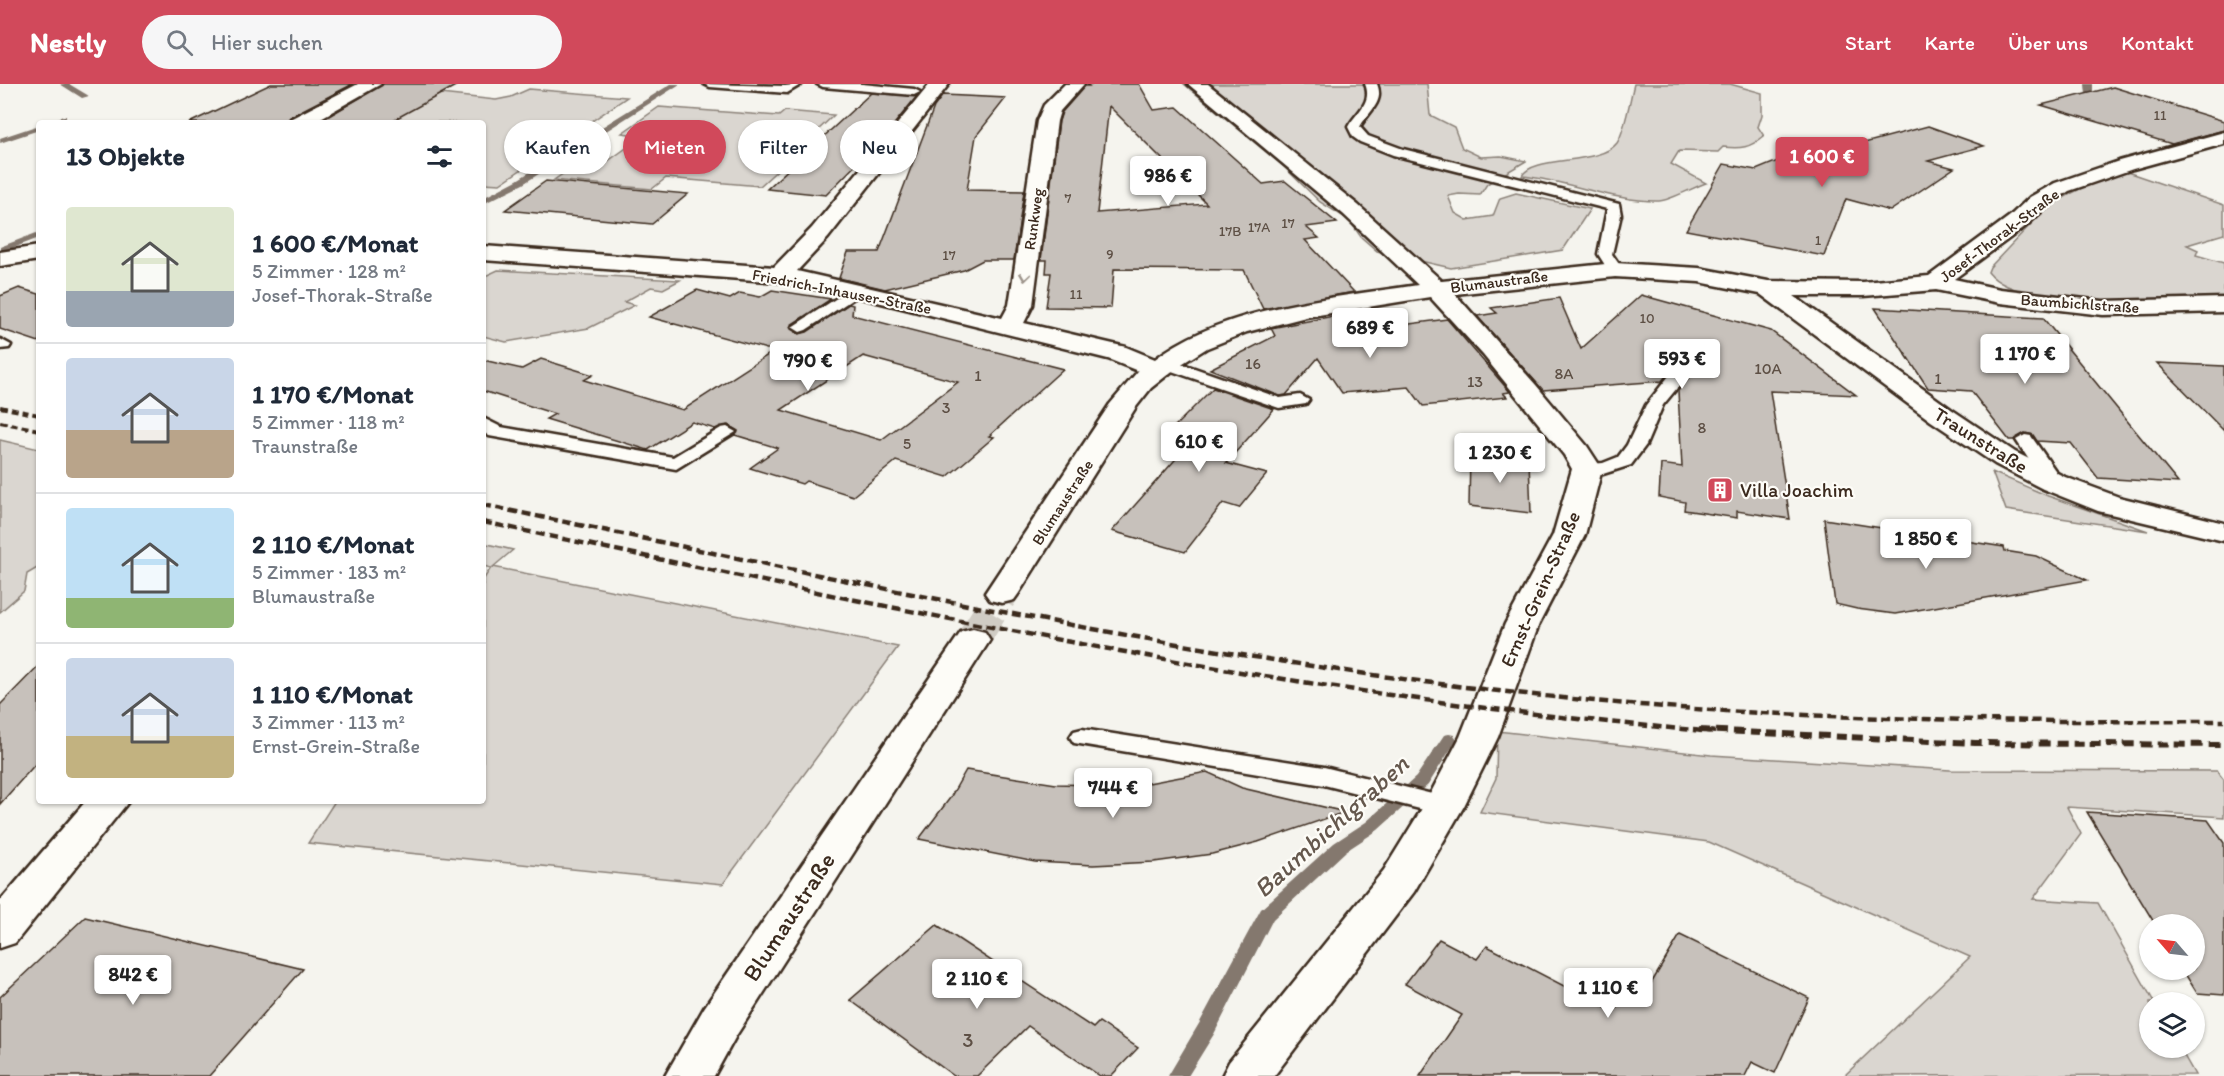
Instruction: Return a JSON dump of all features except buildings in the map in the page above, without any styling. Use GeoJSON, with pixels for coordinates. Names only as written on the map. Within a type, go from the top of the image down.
{"type":"FeatureCollection","features":[{"type":"Feature","properties":{"kind":"street"},"geometry":{"type":"LineString","coordinates":[[303,120],[372,84]]}},
{"type":"Feature","properties":{"kind":"street"},"geometry":{"type":"LineString","coordinates":[[780,275],[820,233],[940,84]]}},
{"type":"Feature","properties":{"kind":"street","name":"Runkweg"},"geometry":{"type":"LineString","coordinates":[[1010,326],[1021,305],[1047,121],[1051,109],[1075,84]]}},
{"type":"Feature","properties":{"kind":"street"},"geometry":{"type":"LineString","coordinates":[[1197,84],[1263,136],[1436,289],[1570,443],[1587,470]]}},
{"type":"Feature","properties":{"kind":"street","name":"Josef-Thorak-Straße"},"geometry":{"type":"LineString","coordinates":[[1768,288],[1854,289],[1936,284],[2053,191],[2127,165],[2224,138]]}},
{"type":"Feature","properties":{"kind":"street"},"geometry":{"type":"LineString","coordinates":[[0,259],[36,253]]}},
{"type":"Feature","properties":{"kind":"street","name":"Friedrich-Inhauser-Straße"},"geometry":{"type":"LineString","coordinates":[[486,253],[780,275],[857,290],[1010,326],[1117,352],[1161,366]]}},
{"type":"Feature","properties":{"kind":"street","name":"Blumaustraße"},"geometry":{"type":"LineString","coordinates":[[1002,593],[1124,404],[1141,382],[1192,346],[1220,334],[1282,315],[1436,289],[1615,270],[1699,274],[1768,288]]}},
{"type":"Feature","properties":{"kind":"street","name":"Baumbichlstraße"},"geometry":{"type":"LineString","coordinates":[[1936,284],[2000,296],[2103,308],[2224,305]]}},
{"type":"Feature","properties":{"kind":"street","name":"Traunstraße"},"geometry":{"type":"LineString","coordinates":[[1768,288],[1979,442],[2054,483],[2133,512],[2224,532]]}},
{"type":"Feature","properties":{"kind":"street","name":"Ernst-Grein-Straße"},"geometry":{"type":"LineString","coordinates":[[1246,1076],[1399,881],[1438,804],[1479,737],[1522,624],[1569,535],[1587,470]]}},
{"type":"Feature","properties":{"kind":"street","name":"Blumaustraße"},"geometry":{"type":"LineString","coordinates":[[688,1076],[720,1022],[973,640]]}},
{"type":"Feature","properties":{"kind":"street"},"geometry":{"type":"LineString","coordinates":[[0,931],[106,804]]}},
{"type":"Feature","properties":{"kind":"lane"},"geometry":{"type":"LineString","coordinates":[[710,84],[787,90],[795,84]]}},
{"type":"Feature","properties":{"kind":"lane"},"geometry":{"type":"LineString","coordinates":[[823,84],[914,92]]}},
{"type":"Feature","properties":{"kind":"lane"},"geometry":{"type":"LineString","coordinates":[[1371,84],[1375,94],[1374,100],[1356,121],[1354,129],[1369,142],[1404,154],[1523,186],[1614,207],[1605,237],[1605,246],[1607,260],[1615,270]]}},
{"type":"Feature","properties":{"kind":"lane"},"geometry":{"type":"LineString","coordinates":[[800,327],[857,290]]}},
{"type":"Feature","properties":{"kind":"lane"},"geometry":{"type":"LineString","coordinates":[[1161,366],[1279,404],[1300,400]]}},
{"type":"Feature","properties":{"kind":"lane"},"geometry":{"type":"LineString","coordinates":[[1587,470],[1609,470],[1626,461],[1643,432],[1653,408],[1678,376]]}},
{"type":"Feature","properties":{"kind":"lane"},"geometry":{"type":"LineString","coordinates":[[486,425],[495,432],[676,464],[727,432]]}},
{"type":"Feature","properties":{"kind":"lane"},"geometry":{"type":"LineString","coordinates":[[2025,440],[2054,483]]}},
{"type":"Feature","properties":{"kind":"lane"},"geometry":{"type":"LineString","coordinates":[[1082,737],[1372,786],[1438,804]]}},
{"type":"Feature","properties":{"kind":"shaded area"},"geometry":{"type":"Polygon","coordinates":[[[1184,84],[1427,84],[1430,115],[1454,127],[1462,148],[1481,157],[1501,156],[1526,161],[1487,184],[1480,195],[1448,196],[1455,213],[1467,220],[1493,216],[1500,198],[1516,193],[1590,209],[1563,250],[1451,268],[1377,251],[1361,237],[1349,220],[1320,202],[1284,167],[1184,84]]]}},
{"type":"Feature","properties":{"kind":"shaded area"},"geometry":{"type":"Polygon","coordinates":[[[1634,84],[1730,84],[1762,93],[1762,115],[1758,127],[1764,136],[1750,145],[1740,148],[1723,147],[1718,152],[1679,151],[1671,164],[1706,183],[1659,201],[1608,195],[1522,176],[1528,169],[1539,165],[1596,155],[1617,143],[1625,123],[1634,84]]]}},
{"type":"Feature","properties":{"kind":"shaded area"},"geometry":{"type":"Polygon","coordinates":[[[529,89],[627,97],[593,120],[504,120],[504,174],[515,174],[500,184],[486,183],[486,120],[380,120],[431,93],[496,100],[511,97],[529,89]]]}},
{"type":"Feature","properties":{"kind":"shaded area"},"geometry":{"type":"Polygon","coordinates":[[[659,107],[779,116],[785,111],[834,115],[828,121],[738,120],[738,174],[773,174],[760,186],[666,178],[652,189],[554,180],[563,174],[611,174],[611,159],[623,150],[623,174],[726,174],[726,120],[640,120],[659,107]]]}},
{"type":"Feature","properties":{"kind":"shaded area"},"geometry":{"type":"Polygon","coordinates":[[[2127,172],[2224,205],[2224,234],[2187,245],[2198,250],[2196,255],[2224,263],[2224,297],[2136,301],[2063,298],[2030,293],[2004,285],[1988,272],[1990,267],[2036,219],[2065,197],[2082,188],[2127,172]]]}},
{"type":"Feature","properties":{"kind":"shaded area"},"geometry":{"type":"Polygon","coordinates":[[[498,270],[680,280],[663,289],[651,287],[624,302],[635,305],[589,328],[506,342],[486,337],[486,276],[498,270]]]}},
{"type":"Feature","properties":{"kind":"shaded area"},"geometry":{"type":"Polygon","coordinates":[[[0,440],[36,448],[36,569],[27,574],[24,591],[0,612],[0,440]]]}},
{"type":"Feature","properties":{"kind":"shaded area"},"geometry":{"type":"Polygon","coordinates":[[[1992,472],[2048,496],[2148,531],[2006,510],[1992,472]]]}},
{"type":"Feature","properties":{"kind":"shaded area"},"geometry":{"type":"Polygon","coordinates":[[[486,544],[513,550],[493,567],[898,647],[723,884],[308,843],[333,804],[486,804],[486,576],[491,568],[486,567],[486,544]]]}},
{"type":"Feature","properties":{"kind":"shaded area"},"geometry":{"type":"Polygon","coordinates":[[[1497,731],[1711,755],[1950,770],[2217,771],[2224,780],[2224,817],[2067,807],[2081,834],[2033,899],[2098,903],[2139,975],[2139,980],[2142,980],[2148,992],[2139,992],[2139,1058],[2185,1058],[2195,1075],[1844,1076],[1970,957],[1709,842],[1480,812],[1496,778],[1497,731]]]}},
{"type":"Feature","properties":{"kind":"waterway"},"geometry":{"type":"LineString","coordinates":[[64,84],[85,96]]}},
{"type":"Feature","properties":{"kind":"waterway"},"geometry":{"type":"LineString","coordinates":[[486,199],[520,182],[676,84]]}},
{"type":"Feature","properties":{"kind":"waterway","name":"Baumbichlgraben"},"geometry":{"type":"LineString","coordinates":[[2089,84],[2090,95]]}},
{"type":"Feature","properties":{"kind":"waterway"},"geometry":{"type":"LineString","coordinates":[[58,120],[63,118]]}},
{"type":"Feature","properties":{"kind":"waterway"},"geometry":{"type":"LineString","coordinates":[[0,141],[36,128]]}},
{"type":"Feature","properties":{"kind":"waterway"},"geometry":{"type":"LineString","coordinates":[[0,250],[36,236]]}},
{"type":"Feature","properties":{"kind":"waterway","name":"Baumbichlgraben"},"geometry":{"type":"LineString","coordinates":[[1178,1076],[1207,1028],[1267,914],[1340,847],[1372,826],[1422,781],[1449,739]]}},
{"type":"Feature","properties":{"kind":"tunnel"},"geometry":{"type":"LineString","coordinates":[[973,640],[1002,593]]}},
{"type":"Feature","properties":{"kind":"railway"},"geometry":{"type":"LineString","coordinates":[[0,407],[36,414]]}},
{"type":"Feature","properties":{"kind":"railway"},"geometry":{"type":"LineString","coordinates":[[0,422],[36,429]]}},
{"type":"Feature","properties":{"kind":"railway"},"geometry":{"type":"LineString","coordinates":[[486,506],[1003,612],[1133,636],[1395,678],[1613,703],[1787,714],[1962,720],[2224,721]]}},
{"type":"Feature","properties":{"kind":"railway"},"geometry":{"type":"LineString","coordinates":[[486,523],[943,618],[1251,674],[1562,717],[1718,732]]}},
{"type":"Feature","properties":{"kind":"railway"},"geometry":{"type":"LineString","coordinates":[[1699,730],[1975,743],[2224,745]]}},
{"type":"Feature","properties":{"kind":"place","name":"Villa Joachim"},"geometry":{"type":"Point","coordinates":[1720,490]}}]}
